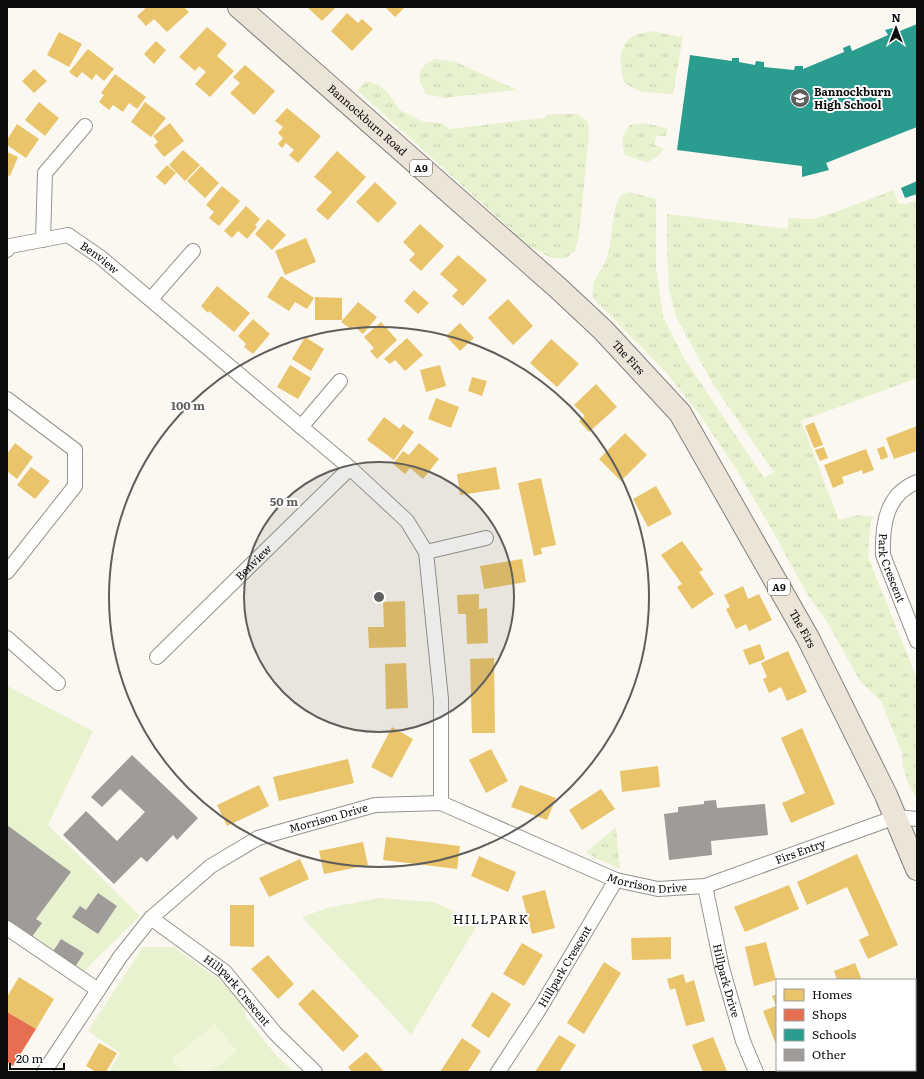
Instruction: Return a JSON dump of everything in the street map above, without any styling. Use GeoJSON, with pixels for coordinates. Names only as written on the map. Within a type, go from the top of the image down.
{"type":"FeatureCollection","features":[{"type":"Feature","properties":{"kind":"main road","name":"Bannockburn Road"},"geometry":{"type":"LineString","coordinates":[[239,7],[557,287],[603,330]]}},
{"type":"Feature","properties":{"kind":"main road","name":"The Firs"},"geometry":{"type":"LineString","coordinates":[[603,330],[680,413],[808,638],[886,794],[917,869]]}},
{"type":"Feature","properties":{"kind":"street"},"geometry":{"type":"LineString","coordinates":[[43,240],[45,173],[85,126]]}},
{"type":"Feature","properties":{"kind":"street","name":"Benview"},"geometry":{"type":"LineString","coordinates":[[7,250],[10,246],[68,235],[100,256],[350,468],[407,521],[426,552],[441,699],[441,803]]}},
{"type":"Feature","properties":{"kind":"street"},"geometry":{"type":"LineString","coordinates":[[150,299],[193,251]]}},
{"type":"Feature","properties":{"kind":"street"},"geometry":{"type":"LineString","coordinates":[[300,427],[340,380]]}},
{"type":"Feature","properties":{"kind":"street"},"geometry":{"type":"LineString","coordinates":[[7,399],[75,450],[75,486],[7,572]]}},
{"type":"Feature","properties":{"kind":"street","name":"Benview"},"geometry":{"type":"LineString","coordinates":[[157,657],[350,468]]}},
{"type":"Feature","properties":{"kind":"street","name":"Park Crescent"},"geometry":{"type":"LineString","coordinates":[[917,482],[907,486],[893,500],[886,514],[882,541],[883,555],[917,641]]}},
{"type":"Feature","properties":{"kind":"street"},"geometry":{"type":"LineString","coordinates":[[426,552],[486,538]]}},
{"type":"Feature","properties":{"kind":"street"},"geometry":{"type":"LineString","coordinates":[[7,638],[58,683]]}},
{"type":"Feature","properties":{"kind":"street","name":"Morrison Drive"},"geometry":{"type":"LineString","coordinates":[[44,1072],[120,957],[151,918],[211,866],[258,838],[375,805],[441,803],[616,880],[658,889],[705,886]]}},
{"type":"Feature","properties":{"kind":"street"},"geometry":{"type":"LineString","coordinates":[[896,817],[917,819]]}},
{"type":"Feature","properties":{"kind":"street","name":"Firs Entry"},"geometry":{"type":"LineString","coordinates":[[705,886],[896,817]]}},
{"type":"Feature","properties":{"kind":"street","name":"Hillpark Crescent"},"geometry":{"type":"LineString","coordinates":[[498,1072],[540,1008],[616,880]]}},
{"type":"Feature","properties":{"kind":"street","name":"Hillpark Drive"},"geometry":{"type":"LineString","coordinates":[[705,886],[722,968],[743,1041],[756,1072]]}},
{"type":"Feature","properties":{"kind":"street","name":"Hillpark Crescent"},"geometry":{"type":"LineString","coordinates":[[151,918],[225,972],[275,1033],[315,1072]]}},
{"type":"Feature","properties":{"kind":"street"},"geometry":{"type":"LineString","coordinates":[[7,928],[98,990]]}},
{"type":"Feature","properties":{"kind":"green space"},"geometry":{"type":"Polygon","coordinates":[[[651,31],[683,37],[673,94],[641,92],[624,83],[621,71],[621,53],[623,47],[630,38],[651,31]]]}},
{"type":"Feature","properties":{"kind":"green space"},"geometry":{"type":"Polygon","coordinates":[[[435,59],[456,62],[517,90],[444,98],[426,94],[419,78],[421,69],[435,59]]]}},
{"type":"Feature","properties":{"kind":"green space"},"geometry":{"type":"Polygon","coordinates":[[[367,81],[379,85],[387,92],[400,110],[424,122],[442,123],[449,129],[543,118],[551,114],[577,114],[588,122],[589,135],[579,235],[575,251],[564,259],[549,257],[528,245],[357,90],[367,81]]]}},
{"type":"Feature","properties":{"kind":"green space"},"geometry":{"type":"Polygon","coordinates":[[[643,123],[668,128],[666,136],[656,136],[655,145],[664,149],[659,155],[647,163],[625,155],[622,143],[623,136],[630,125],[643,123]]]}},
{"type":"Feature","properties":{"kind":"green space"},"geometry":{"type":"Polygon","coordinates":[[[894,190],[898,203],[906,204],[917,200],[917,378],[801,421],[839,520],[858,515],[873,517],[870,526],[868,557],[917,679],[917,798],[909,786],[903,767],[902,753],[881,701],[860,681],[827,622],[807,594],[740,475],[703,419],[665,371],[593,298],[593,283],[606,261],[615,208],[620,196],[629,192],[656,199],[656,266],[663,317],[684,358],[764,478],[774,472],[714,386],[676,317],[669,289],[667,214],[788,229],[788,218],[812,219],[830,214],[894,190]]]}},
{"type":"Feature","properties":{"kind":"green space"},"geometry":{"type":"Polygon","coordinates":[[[7,685],[93,731],[48,825],[140,916],[82,973],[7,923],[7,685]]]}},
{"type":"Feature","properties":{"kind":"green space"},"geometry":{"type":"Polygon","coordinates":[[[616,827],[620,869],[586,852],[616,827]]]}},
{"type":"Feature","properties":{"kind":"green space"},"geometry":{"type":"Polygon","coordinates":[[[379,898],[433,902],[479,922],[411,1035],[302,917],[327,908],[379,898]]]}},
{"type":"Feature","properties":{"kind":"green space"},"geometry":{"type":"Polygon","coordinates":[[[143,947],[174,947],[221,981],[244,1004],[246,1017],[274,1053],[294,1072],[109,1072],[120,1053],[88,1031],[143,947]]]}},
{"type":"Feature","properties":{"kind":"green space"},"geometry":{"type":"Polygon","coordinates":[[[215,1024],[237,1051],[211,1072],[181,1072],[171,1059],[215,1024]]]}},
{"type":"Feature","properties":{"kind":"building: Homes"},"geometry":{"type":"Polygon","coordinates":[[[147,7],[184,7],[189,12],[167,32],[154,19],[146,26],[137,16],[147,7]]]}},
{"type":"Feature","properties":{"kind":"building: Homes"},"geometry":{"type":"Polygon","coordinates":[[[307,7],[336,7],[322,21],[307,7]]]}},
{"type":"Feature","properties":{"kind":"building: Homes"},"geometry":{"type":"Polygon","coordinates":[[[385,7],[405,7],[395,17],[385,7]]]}},
{"type":"Feature","properties":{"kind":"building: Homes"},"geometry":{"type":"Polygon","coordinates":[[[347,13],[358,23],[362,19],[373,29],[352,51],[331,31],[347,13]]]}},
{"type":"Feature","properties":{"kind":"building: Homes"},"geometry":{"type":"Polygon","coordinates":[[[207,27],[227,44],[217,56],[234,71],[210,97],[195,84],[206,72],[199,66],[195,71],[179,57],[207,27]]]}},
{"type":"Feature","properties":{"kind":"building: Homes"},"geometry":{"type":"Polygon","coordinates":[[[59,32],[82,44],[69,67],[47,55],[59,32]]]}},
{"type":"Feature","properties":{"kind":"building: Homes"},"geometry":{"type":"Polygon","coordinates":[[[156,41],[166,50],[154,64],[144,54],[156,41]]]}},
{"type":"Feature","properties":{"kind":"building: Homes"},"geometry":{"type":"Polygon","coordinates":[[[88,49],[114,69],[104,81],[96,74],[92,80],[82,72],[77,78],[69,72],[88,49]]]}},
{"type":"Feature","properties":{"kind":"building: Homes"},"geometry":{"type":"Polygon","coordinates":[[[245,65],[275,91],[254,115],[230,93],[240,83],[233,77],[245,65]]]}},
{"type":"Feature","properties":{"kind":"building: Homes"},"geometry":{"type":"Polygon","coordinates":[[[34,69],[47,81],[34,93],[22,81],[34,69]]]}},
{"type":"Feature","properties":{"kind":"building: Homes"},"geometry":{"type":"Polygon","coordinates":[[[115,74],[146,97],[137,109],[129,103],[123,112],[113,105],[109,110],[99,102],[104,95],[101,93],[115,74]]]}},
{"type":"Feature","properties":{"kind":"building: Homes"},"geometry":{"type":"Polygon","coordinates":[[[39,102],[59,118],[45,136],[25,120],[39,102]]]}},
{"type":"Feature","properties":{"kind":"building: Homes"},"geometry":{"type":"Polygon","coordinates":[[[145,102],[166,118],[151,137],[131,122],[145,102]]]}},
{"type":"Feature","properties":{"kind":"building: Homes"},"geometry":{"type":"Polygon","coordinates":[[[287,108],[321,136],[298,163],[289,155],[294,150],[286,143],[282,148],[278,144],[283,138],[278,133],[283,127],[275,121],[287,108]]]}},
{"type":"Feature","properties":{"kind":"building: Homes"},"geometry":{"type":"Polygon","coordinates":[[[170,123],[184,141],[164,157],[154,145],[158,142],[153,136],[170,123]]]}},
{"type":"Feature","properties":{"kind":"building: Homes"},"geometry":{"type":"Polygon","coordinates":[[[17,124],[39,139],[26,158],[7,145],[7,140],[17,124]]]}},
{"type":"Feature","properties":{"kind":"building: Homes"},"geometry":{"type":"Polygon","coordinates":[[[183,150],[200,165],[185,181],[169,165],[183,150]]]}},
{"type":"Feature","properties":{"kind":"building: Homes"},"geometry":{"type":"Polygon","coordinates":[[[337,151],[366,177],[328,220],[316,210],[332,192],[314,177],[337,151]]]}},
{"type":"Feature","properties":{"kind":"building: Homes"},"geometry":{"type":"Polygon","coordinates":[[[7,152],[18,157],[10,176],[7,175],[7,152]]]}},
{"type":"Feature","properties":{"kind":"building: Homes"},"geometry":{"type":"Polygon","coordinates":[[[167,165],[176,173],[165,185],[156,177],[167,165]]]}},
{"type":"Feature","properties":{"kind":"building: Homes"},"geometry":{"type":"Polygon","coordinates":[[[201,166],[219,183],[205,198],[187,181],[201,166]]]}},
{"type":"Feature","properties":{"kind":"building: Homes"},"geometry":{"type":"Polygon","coordinates":[[[375,182],[397,203],[378,223],[356,202],[375,182]]]}},
{"type":"Feature","properties":{"kind":"building: Homes"},"geometry":{"type":"Polygon","coordinates":[[[222,186],[240,201],[219,226],[209,218],[214,212],[206,205],[222,186]]]}},
{"type":"Feature","properties":{"kind":"building: Homes"},"geometry":{"type":"Polygon","coordinates":[[[246,206],[260,219],[255,225],[257,227],[247,239],[238,231],[232,238],[224,231],[246,206]]]}},
{"type":"Feature","properties":{"kind":"building: Homes"},"geometry":{"type":"Polygon","coordinates":[[[268,219],[286,235],[272,250],[255,234],[268,219]]]}},
{"type":"Feature","properties":{"kind":"building: Homes"},"geometry":{"type":"Polygon","coordinates":[[[420,224],[444,246],[421,271],[409,260],[415,254],[403,242],[420,224]]]}},
{"type":"Feature","properties":{"kind":"building: Homes"},"geometry":{"type":"Polygon","coordinates":[[[306,238],[316,262],[285,275],[275,251],[306,238]]]}},
{"type":"Feature","properties":{"kind":"building: Homes"},"geometry":{"type":"Polygon","coordinates":[[[458,255],[487,280],[463,306],[452,296],[458,290],[440,274],[458,255]]]}},
{"type":"Feature","properties":{"kind":"building: Homes"},"geometry":{"type":"Polygon","coordinates":[[[281,276],[314,298],[307,309],[295,302],[289,311],[267,297],[281,276]]]}},
{"type":"Feature","properties":{"kind":"building: Homes"},"geometry":{"type":"Polygon","coordinates":[[[217,286],[250,313],[234,332],[201,306],[217,286]]]}},
{"type":"Feature","properties":{"kind":"building: Homes"},"geometry":{"type":"Polygon","coordinates":[[[414,290],[429,303],[418,314],[404,301],[414,290]]]}},
{"type":"Feature","properties":{"kind":"building: Homes"},"geometry":{"type":"Polygon","coordinates":[[[315,297],[342,298],[342,320],[315,320],[315,297]]]}},
{"type":"Feature","properties":{"kind":"building: Homes"},"geometry":{"type":"Polygon","coordinates":[[[508,299],[533,326],[513,345],[488,318],[508,299]]]}},
{"type":"Feature","properties":{"kind":"building: Homes"},"geometry":{"type":"Polygon","coordinates":[[[358,302],[377,317],[363,334],[354,326],[351,329],[341,322],[358,302]]]}},
{"type":"Feature","properties":{"kind":"building: Homes"},"geometry":{"type":"Polygon","coordinates":[[[253,319],[270,334],[253,354],[244,347],[246,344],[238,336],[253,319]]]}},
{"type":"Feature","properties":{"kind":"building: Homes"},"geometry":{"type":"Polygon","coordinates":[[[381,322],[397,340],[377,359],[370,351],[374,348],[364,337],[381,322]]]}},
{"type":"Feature","properties":{"kind":"building: Homes"},"geometry":{"type":"Polygon","coordinates":[[[460,323],[474,338],[460,351],[446,336],[460,323]]]}},
{"type":"Feature","properties":{"kind":"building: Homes"},"geometry":{"type":"Polygon","coordinates":[[[305,337],[324,349],[311,371],[292,359],[305,337]]]}},
{"type":"Feature","properties":{"kind":"building: Homes"},"geometry":{"type":"Polygon","coordinates":[[[407,338],[423,355],[405,371],[395,360],[390,364],[384,359],[407,338]]]}},
{"type":"Feature","properties":{"kind":"building: Homes"},"geometry":{"type":"Polygon","coordinates":[[[551,339],[579,364],[557,387],[530,363],[551,339]]]}},
{"type":"Feature","properties":{"kind":"building: Homes"},"geometry":{"type":"Polygon","coordinates":[[[290,365],[311,378],[298,399],[277,387],[290,365]]]}},
{"type":"Feature","properties":{"kind":"building: Homes"},"geometry":{"type":"Polygon","coordinates":[[[440,365],[446,386],[426,392],[420,370],[440,365]]]}},
{"type":"Feature","properties":{"kind":"building: Homes"},"geometry":{"type":"Polygon","coordinates":[[[472,377],[487,381],[482,396],[468,391],[472,377]]]}},
{"type":"Feature","properties":{"kind":"building: Homes"},"geometry":{"type":"Polygon","coordinates":[[[596,384],[617,407],[589,432],[579,421],[585,416],[574,405],[596,384]]]}},
{"type":"Feature","properties":{"kind":"building: Homes"},"geometry":{"type":"Polygon","coordinates":[[[436,398],[459,407],[451,428],[428,419],[436,398]]]}},
{"type":"Feature","properties":{"kind":"building: Homes"},"geometry":{"type":"Polygon","coordinates":[[[384,417],[400,429],[403,424],[414,432],[394,460],[367,440],[384,417]]]}},
{"type":"Feature","properties":{"kind":"building: Homes"},"geometry":{"type":"Polygon","coordinates":[[[814,422],[823,445],[814,448],[805,426],[814,422]]]}},
{"type":"Feature","properties":{"kind":"building: Homes"},"geometry":{"type":"Polygon","coordinates":[[[917,426],[917,451],[894,459],[886,438],[917,426]]]}},
{"type":"Feature","properties":{"kind":"building: Homes"},"geometry":{"type":"Polygon","coordinates":[[[625,433],[647,455],[621,481],[599,459],[625,433]]]}},
{"type":"Feature","properties":{"kind":"building: Homes"},"geometry":{"type":"Polygon","coordinates":[[[15,443],[33,457],[17,479],[7,471],[7,454],[15,443]]]}},
{"type":"Feature","properties":{"kind":"building: Homes"},"geometry":{"type":"Polygon","coordinates":[[[419,443],[439,459],[423,479],[410,468],[405,474],[393,464],[403,451],[409,455],[419,443]]]}},
{"type":"Feature","properties":{"kind":"building: Homes"},"geometry":{"type":"Polygon","coordinates":[[[884,446],[888,457],[881,460],[877,449],[884,446]]]}},
{"type":"Feature","properties":{"kind":"building: Homes"},"geometry":{"type":"Polygon","coordinates":[[[824,447],[828,458],[820,461],[815,450],[824,447]]]}},
{"type":"Feature","properties":{"kind":"building: Homes"},"geometry":{"type":"Polygon","coordinates":[[[866,449],[874,470],[863,474],[862,470],[842,477],[844,483],[833,488],[824,465],[866,449]]]}},
{"type":"Feature","properties":{"kind":"building: Homes"},"geometry":{"type":"Polygon","coordinates":[[[31,467],[50,481],[35,499],[17,485],[31,467]]]}},
{"type":"Feature","properties":{"kind":"building: Homes"},"geometry":{"type":"Polygon","coordinates":[[[496,467],[500,489],[460,495],[457,474],[496,467]]]}},
{"type":"Feature","properties":{"kind":"building: Homes"},"geometry":{"type":"Polygon","coordinates":[[[541,478],[556,545],[541,548],[542,554],[534,556],[518,483],[541,478]]]}},
{"type":"Feature","properties":{"kind":"building: Homes"},"geometry":{"type":"Polygon","coordinates":[[[656,486],[672,514],[648,527],[633,499],[656,486]]]}},
{"type":"Feature","properties":{"kind":"building: Homes"},"geometry":{"type":"Polygon","coordinates":[[[682,541],[703,570],[699,572],[714,594],[692,609],[677,587],[682,584],[661,555],[682,541]]]}},
{"type":"Feature","properties":{"kind":"building: Homes"},"geometry":{"type":"Polygon","coordinates":[[[522,559],[526,582],[484,589],[480,566],[522,559]]]}},
{"type":"Feature","properties":{"kind":"building: Homes"},"geometry":{"type":"Polygon","coordinates":[[[743,586],[748,599],[759,594],[772,620],[749,631],[746,624],[736,629],[726,609],[730,607],[724,595],[743,586]]]}},
{"type":"Feature","properties":{"kind":"building: Homes"},"geometry":{"type":"Polygon","coordinates":[[[479,594],[479,609],[487,608],[488,643],[467,644],[466,614],[458,614],[457,595],[479,594]]]}},
{"type":"Feature","properties":{"kind":"building: Homes"},"geometry":{"type":"Polygon","coordinates":[[[405,601],[406,647],[369,648],[368,627],[384,627],[383,602],[405,601]]]}},
{"type":"Feature","properties":{"kind":"building: Homes"},"geometry":{"type":"Polygon","coordinates":[[[760,644],[765,659],[749,665],[743,650],[760,644]]]}},
{"type":"Feature","properties":{"kind":"building: Homes"},"geometry":{"type":"Polygon","coordinates":[[[788,651],[807,692],[787,701],[781,687],[769,693],[763,679],[767,677],[761,663],[788,651]]]}},
{"type":"Feature","properties":{"kind":"building: Homes"},"geometry":{"type":"Polygon","coordinates":[[[494,658],[495,733],[472,733],[470,659],[494,658]]]}},
{"type":"Feature","properties":{"kind":"building: Homes"},"geometry":{"type":"Polygon","coordinates":[[[406,663],[408,708],[386,709],[385,664],[406,663]]]}},
{"type":"Feature","properties":{"kind":"building: Homes"},"geometry":{"type":"Polygon","coordinates":[[[392,727],[413,739],[392,778],[371,767],[392,727]]]}},
{"type":"Feature","properties":{"kind":"building: Homes"},"geometry":{"type":"Polygon","coordinates":[[[802,728],[835,804],[791,823],[782,803],[805,793],[781,738],[802,728]]]}},
{"type":"Feature","properties":{"kind":"building: Homes"},"geometry":{"type":"Polygon","coordinates":[[[491,749],[508,781],[486,793],[469,760],[491,749]]]}},
{"type":"Feature","properties":{"kind":"building: Homes"},"geometry":{"type":"Polygon","coordinates":[[[348,759],[354,783],[279,801],[273,777],[348,759]]]}},
{"type":"Feature","properties":{"kind":"building: Homes"},"geometry":{"type":"Polygon","coordinates":[[[658,766],[660,787],[622,792],[620,771],[658,766]]]}},
{"type":"Feature","properties":{"kind":"building: Homes"},"geometry":{"type":"Polygon","coordinates":[[[259,785],[269,806],[227,826],[217,805],[259,785]]]}},
{"type":"Feature","properties":{"kind":"building: Homes"},"geometry":{"type":"Polygon","coordinates":[[[520,785],[556,798],[547,820],[511,807],[520,785]]]}},
{"type":"Feature","properties":{"kind":"building: Homes"},"geometry":{"type":"Polygon","coordinates":[[[601,789],[615,809],[582,830],[569,810],[601,789]]]}},
{"type":"Feature","properties":{"kind":"building: Homes"},"geometry":{"type":"Polygon","coordinates":[[[386,837],[460,846],[457,869],[383,860],[386,837]]]}},
{"type":"Feature","properties":{"kind":"building: Homes"},"geometry":{"type":"Polygon","coordinates":[[[363,842],[368,865],[324,874],[319,851],[363,842]]]}},
{"type":"Feature","properties":{"kind":"building: Homes"},"geometry":{"type":"Polygon","coordinates":[[[857,854],[898,945],[868,959],[859,940],[869,935],[847,887],[807,905],[797,882],[857,854]]]}},
{"type":"Feature","properties":{"kind":"building: Homes"},"geometry":{"type":"Polygon","coordinates":[[[479,856],[516,872],[508,892],[471,876],[479,856]]]}},
{"type":"Feature","properties":{"kind":"building: Homes"},"geometry":{"type":"Polygon","coordinates":[[[300,859],[309,879],[269,897],[259,878],[300,859]]]}},
{"type":"Feature","properties":{"kind":"building: Homes"},"geometry":{"type":"Polygon","coordinates":[[[789,885],[799,909],[745,932],[734,907],[789,885]]]}},
{"type":"Feature","properties":{"kind":"building: Homes"},"geometry":{"type":"Polygon","coordinates":[[[545,890],[555,928],[532,934],[522,896],[545,890]]]}},
{"type":"Feature","properties":{"kind":"building: Homes"},"geometry":{"type":"Polygon","coordinates":[[[230,905],[254,905],[254,947],[230,946],[230,905]]]}},
{"type":"Feature","properties":{"kind":"building: Homes"},"geometry":{"type":"Polygon","coordinates":[[[671,937],[671,959],[632,960],[631,938],[671,937]]]}},
{"type":"Feature","properties":{"kind":"building: Homes"},"geometry":{"type":"Polygon","coordinates":[[[766,942],[776,980],[754,986],[745,947],[766,942]]]}},
{"type":"Feature","properties":{"kind":"building: Homes"},"geometry":{"type":"Polygon","coordinates":[[[522,943],[543,955],[524,986],[503,974],[522,943]]]}},
{"type":"Feature","properties":{"kind":"building: Homes"},"geometry":{"type":"Polygon","coordinates":[[[268,955],[294,984],[278,999],[251,969],[268,955]]]}},
{"type":"Feature","properties":{"kind":"building: Homes"},"geometry":{"type":"Polygon","coordinates":[[[604,962],[621,973],[584,1034],[567,1023],[604,962]]]}},
{"type":"Feature","properties":{"kind":"building: Homes"},"geometry":{"type":"Polygon","coordinates":[[[855,963],[862,979],[837,979],[834,971],[855,963]]]}},
{"type":"Feature","properties":{"kind":"building: Homes"},"geometry":{"type":"Polygon","coordinates":[[[683,974],[686,983],[694,980],[705,1021],[686,1026],[675,988],[670,990],[667,979],[683,974]]]}},
{"type":"Feature","properties":{"kind":"building: Homes"},"geometry":{"type":"Polygon","coordinates":[[[19,977],[54,999],[36,1029],[7,1012],[7,997],[19,977]]]}},
{"type":"Feature","properties":{"kind":"building: Homes"},"geometry":{"type":"Polygon","coordinates":[[[313,989],[359,1036],[343,1052],[298,1004],[313,989]]]}},
{"type":"Feature","properties":{"kind":"building: Homes"},"geometry":{"type":"Polygon","coordinates":[[[492,992],[511,1004],[489,1038],[471,1026],[492,992]]]}},
{"type":"Feature","properties":{"kind":"building: Homes"},"geometry":{"type":"Polygon","coordinates":[[[776,994],[776,1006],[772,996],[776,994]]]}},
{"type":"Feature","properties":{"kind":"building: Homes"},"geometry":{"type":"Polygon","coordinates":[[[776,1006],[776,1044],[763,1011],[776,1006]]]}},
{"type":"Feature","properties":{"kind":"building: Homes"},"geometry":{"type":"Polygon","coordinates":[[[917,1009],[917,1047],[916,1045],[917,1009]]]}},
{"type":"Feature","properties":{"kind":"building: Homes"},"geometry":{"type":"Polygon","coordinates":[[[559,1035],[576,1045],[559,1072],[535,1072],[559,1035]]]}},
{"type":"Feature","properties":{"kind":"building: Homes"},"geometry":{"type":"Polygon","coordinates":[[[713,1037],[727,1072],[703,1072],[692,1045],[713,1037]]]}},
{"type":"Feature","properties":{"kind":"building: Homes"},"geometry":{"type":"Polygon","coordinates":[[[462,1038],[481,1051],[470,1068],[467,1072],[440,1072],[462,1038]]]}},
{"type":"Feature","properties":{"kind":"building: Homes"},"geometry":{"type":"Polygon","coordinates":[[[99,1043],[117,1053],[106,1072],[96,1072],[86,1066],[99,1043]]]}},
{"type":"Feature","properties":{"kind":"building: Homes"},"geometry":{"type":"Polygon","coordinates":[[[366,1052],[384,1072],[352,1072],[348,1067],[366,1052]]]}},
{"type":"Feature","properties":{"kind":"building: Shops"},"geometry":{"type":"Polygon","coordinates":[[[7,1012],[36,1029],[13,1066],[7,1062],[7,1012]]]}},
{"type":"Feature","properties":{"kind":"building: Schools","name":"Bannockburn High School"},"geometry":{"type":"Polygon","coordinates":[[[917,24],[917,127],[826,163],[829,170],[802,177],[802,166],[677,150],[690,55],[732,61],[732,58],[739,58],[739,62],[755,65],[756,61],[764,62],[764,67],[794,70],[795,66],[803,66],[803,69],[844,52],[843,48],[850,45],[852,51],[888,35],[885,30],[893,28],[895,33],[917,24]]]}},
{"type":"Feature","properties":{"kind":"building: Schools"},"geometry":{"type":"Polygon","coordinates":[[[917,181],[917,194],[905,198],[901,188],[917,181]]]}},
{"type":"Feature","properties":{"kind":"building: Other"},"geometry":{"type":"Polygon","coordinates":[[[132,755],[198,818],[177,840],[173,835],[147,862],[141,857],[114,884],[63,835],[86,811],[117,841],[145,812],[120,789],[102,807],[91,797],[132,755]]]}},
{"type":"Feature","properties":{"kind":"building: Other"},"geometry":{"type":"Polygon","coordinates":[[[716,800],[717,808],[765,804],[768,835],[711,841],[712,855],[669,860],[664,814],[678,812],[678,807],[704,804],[704,801],[716,800]]]}},
{"type":"Feature","properties":{"kind":"building: Other"},"geometry":{"type":"Polygon","coordinates":[[[7,825],[71,872],[36,919],[42,923],[31,938],[7,920],[7,825]]]}},
{"type":"Feature","properties":{"kind":"building: Other"},"geometry":{"type":"Polygon","coordinates":[[[98,893],[117,906],[98,934],[72,917],[80,906],[86,910],[98,893]]]}},
{"type":"Feature","properties":{"kind":"building: Other"},"geometry":{"type":"Polygon","coordinates":[[[61,939],[84,953],[75,967],[52,953],[61,939]]]}},
{"type":"Feature","properties":{"kind":"place","name":"Bannockburn High School"},"geometry":{"type":"Point","coordinates":[800,98]}},
{"type":"Feature","properties":{"kind":"district","name":"HILLPARK"},"geometry":{"type":"Point","coordinates":[491,919]}}]}
